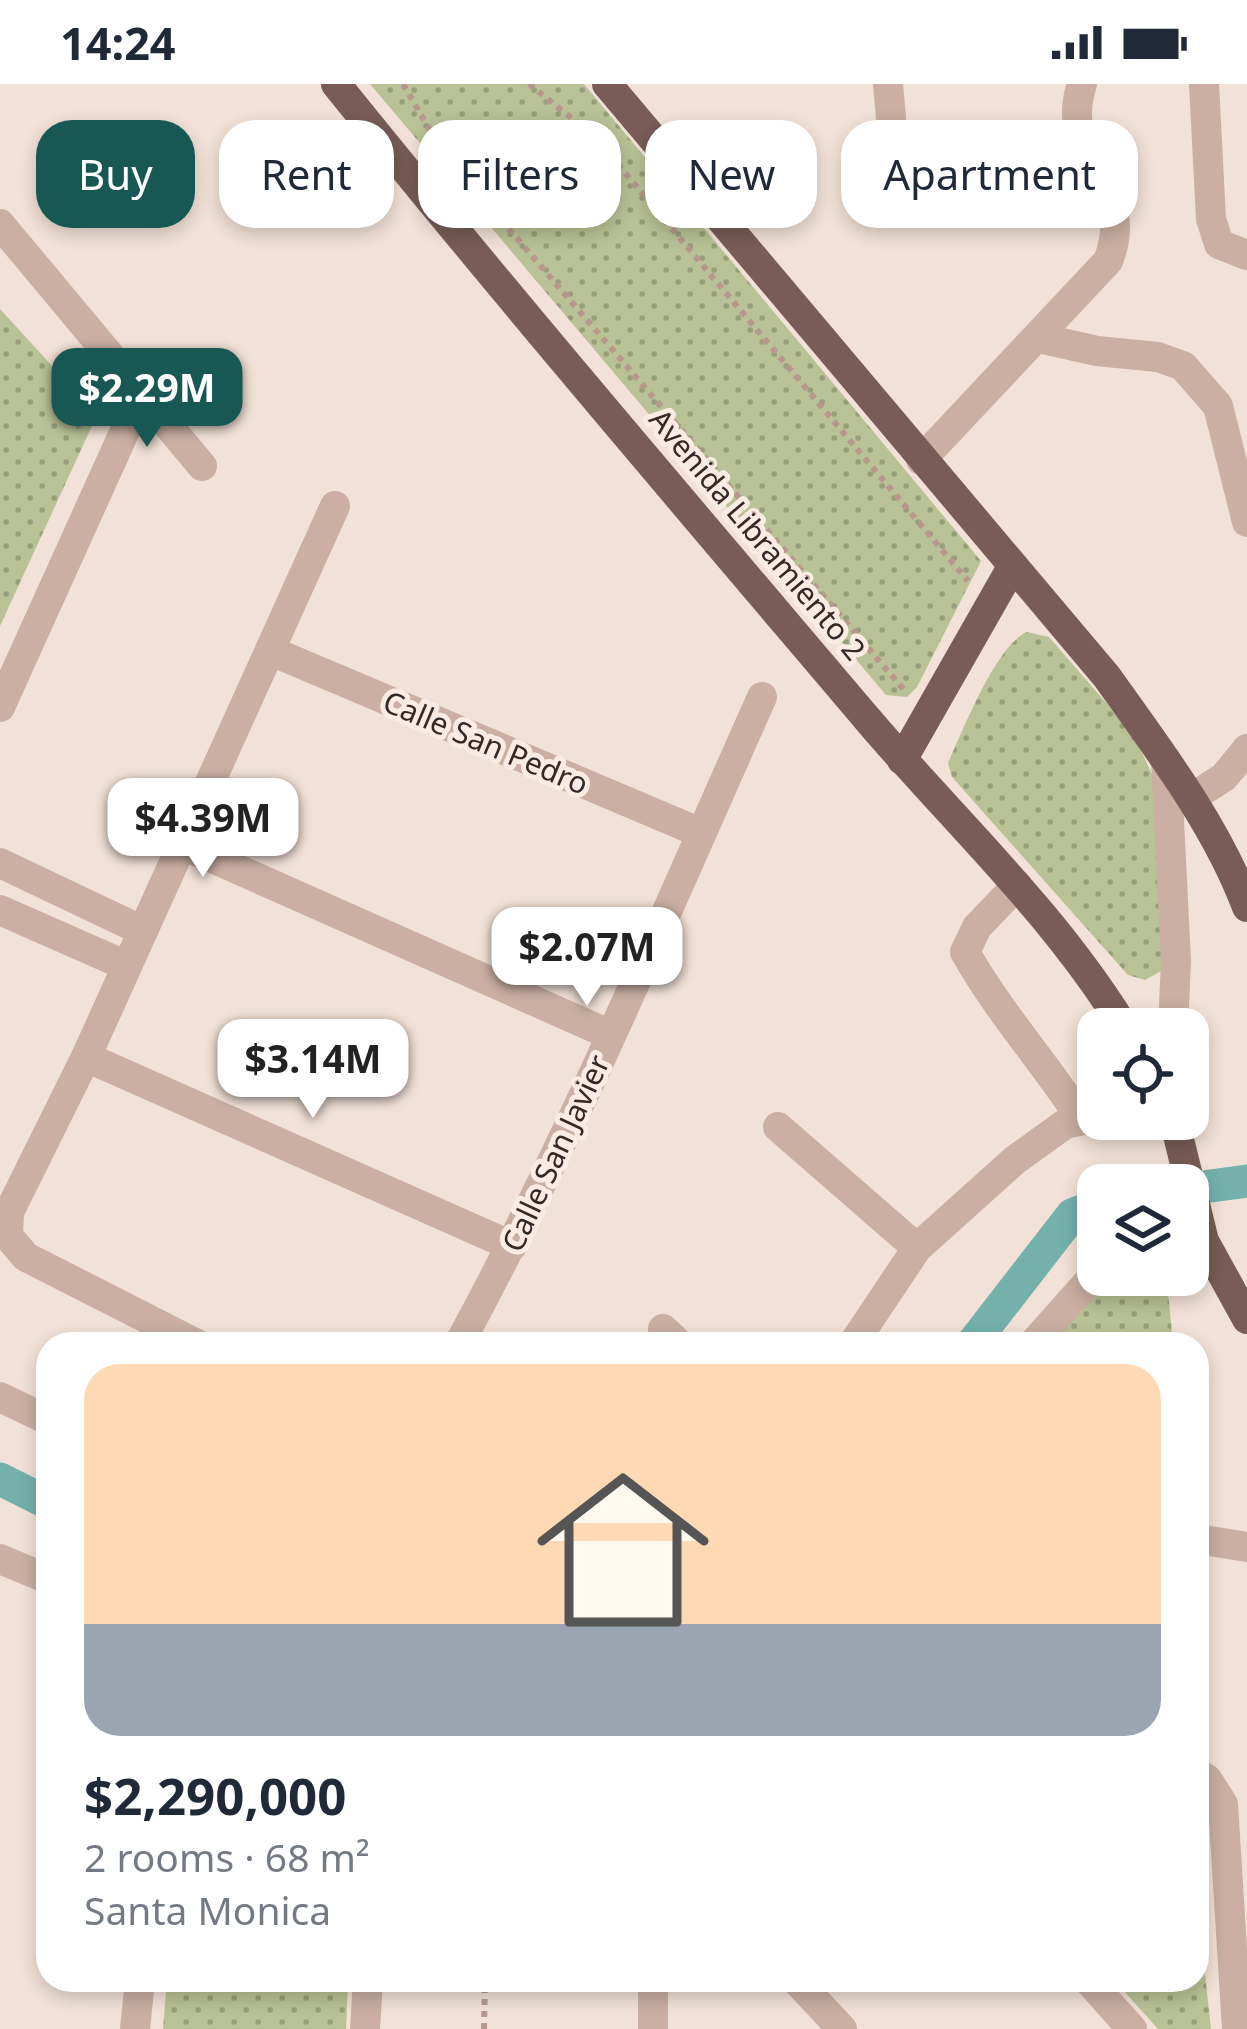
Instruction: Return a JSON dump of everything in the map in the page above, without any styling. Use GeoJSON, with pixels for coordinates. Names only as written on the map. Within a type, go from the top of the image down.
{"type":"FeatureCollection","features":[{"type":"Feature","properties":{"kind":"main road","name":"Avenida Libramiento 2"},"geometry":{"type":"LineString","coordinates":[[336,84],[902,760],[1017,885],[1096,981],[1112,1008]]}},
{"type":"Feature","properties":{"kind":"main road"},"geometry":{"type":"LineString","coordinates":[[607,84],[1107,677],[1166,760],[1235,876],[1247,907]]}},
{"type":"Feature","properties":{"kind":"main road"},"geometry":{"type":"LineString","coordinates":[[902,760],[1012,567]]}},
{"type":"Feature","properties":{"kind":"main road"},"geometry":{"type":"LineString","coordinates":[[1209,1262],[1247,1319]]}},
{"type":"Feature","properties":{"kind":"street"},"geometry":{"type":"LineString","coordinates":[[888,84],[891,120]]}},
{"type":"Feature","properties":{"kind":"street"},"geometry":{"type":"LineString","coordinates":[[921,460],[1099,275],[1118,237],[1108,193],[1092,170],[1079,136],[1075,105],[1082,84]]}},
{"type":"Feature","properties":{"kind":"street"},"geometry":{"type":"LineString","coordinates":[[1204,84],[1211,219],[1219,244],[1247,255]]}},
{"type":"Feature","properties":{"kind":"street"},"geometry":{"type":"LineString","coordinates":[[0,224],[202,466]]}},
{"type":"Feature","properties":{"kind":"street"},"geometry":{"type":"LineString","coordinates":[[1039,338],[1096,351],[1158,357],[1183,366],[1219,406],[1247,522]]}},
{"type":"Feature","properties":{"kind":"street"},"geometry":{"type":"LineString","coordinates":[[0,707],[142,393]]}},
{"type":"Feature","properties":{"kind":"street"},"geometry":{"type":"LineString","coordinates":[[173,1332],[26,1257],[8,1236],[9,1212],[86,1057],[334,506]]}},
{"type":"Feature","properties":{"kind":"street","name":"Calle San Pedro"},"geometry":{"type":"LineString","coordinates":[[271,651],[701,833]]}},
{"type":"Feature","properties":{"kind":"street","name":"Calle San Javier"},"geometry":{"type":"LineString","coordinates":[[465,1332],[512,1246],[611,1035],[762,697]]}},
{"type":"Feature","properties":{"kind":"street"},"geometry":{"type":"LineString","coordinates":[[1190,800],[1224,777],[1247,749]]}},
{"type":"Feature","properties":{"kind":"street"},"geometry":{"type":"LineString","coordinates":[[1166,760],[1174,1008]]}},
{"type":"Feature","properties":{"kind":"street"},"geometry":{"type":"LineString","coordinates":[[183,845],[611,1035]]}},
{"type":"Feature","properties":{"kind":"street"},"geometry":{"type":"LineString","coordinates":[[0,863],[143,931]]}},
{"type":"Feature","properties":{"kind":"street"},"geometry":{"type":"LineString","coordinates":[[1017,885],[976,927],[965,952],[983,984],[1077,1102]]}},
{"type":"Feature","properties":{"kind":"street"},"geometry":{"type":"LineString","coordinates":[[0,910],[127,967]]}},
{"type":"Feature","properties":{"kind":"street"},"geometry":{"type":"LineString","coordinates":[[86,1057],[512,1246]]}},
{"type":"Feature","properties":{"kind":"street"},"geometry":{"type":"LineString","coordinates":[[861,1332],[917,1248],[1016,1160],[1065,1124],[1077,1121]]}},
{"type":"Feature","properties":{"kind":"street"},"geometry":{"type":"LineString","coordinates":[[778,1127],[917,1248]]}},
{"type":"Feature","properties":{"kind":"street"},"geometry":{"type":"LineString","coordinates":[[1044,1332],[1077,1292]]}},
{"type":"Feature","properties":{"kind":"street"},"geometry":{"type":"LineString","coordinates":[[0,1397],[36,1414]]}},
{"type":"Feature","properties":{"kind":"street"},"geometry":{"type":"LineString","coordinates":[[1209,1540],[1245,1545]]}},
{"type":"Feature","properties":{"kind":"street"},"geometry":{"type":"LineString","coordinates":[[0,1559],[36,1575]]}},
{"type":"Feature","properties":{"kind":"street"},"geometry":{"type":"LineString","coordinates":[[1209,1781],[1223,1804],[1237,2029]]}},
{"type":"Feature","properties":{"kind":"street"},"geometry":{"type":"LineString","coordinates":[[134,2029],[139,1992]]}},
{"type":"Feature","properties":{"kind":"street"},"geometry":{"type":"LineString","coordinates":[[365,2029],[367,1992]]}},
{"type":"Feature","properties":{"kind":"street"},"geometry":{"type":"LineString","coordinates":[[653,1992],[653,2029]]}},
{"type":"Feature","properties":{"kind":"street"},"geometry":{"type":"LineString","coordinates":[[807,1992],[842,2029]]}},
{"type":"Feature","properties":{"kind":"street"},"geometry":{"type":"LineString","coordinates":[[1099,1992],[1132,2029]]}},
{"type":"Feature","properties":{"kind":"path"},"geometry":{"type":"LineString","coordinates":[[403,84],[435,140],[467,180],[927,716]]}},
{"type":"Feature","properties":{"kind":"path"},"geometry":{"type":"LineString","coordinates":[[529,84],[594,136],[989,606]]}},
{"type":"Feature","properties":{"kind":"path"},"geometry":{"type":"LineString","coordinates":[[484,2029],[485,1992]]}},
{"type":"Feature","properties":{"kind":"green space"},"geometry":{"type":"Polygon","coordinates":[[[370,84],[584,84],[614,120],[418,120],[418,141],[370,84]]]}},
{"type":"Feature","properties":{"kind":"green space"},"geometry":{"type":"Polygon","coordinates":[[[621,128],[645,157],[645,228],[704,228],[981,561],[917,687],[907,697],[886,695],[492,228],[621,228],[621,128]]]}},
{"type":"Feature","properties":{"kind":"green space"},"geometry":{"type":"Polygon","coordinates":[[[0,309],[97,415],[0,626],[0,309]]]}},
{"type":"Feature","properties":{"kind":"green space"},"geometry":{"type":"Polygon","coordinates":[[[1027,632],[1049,637],[1134,735],[1154,779],[1167,957],[1161,971],[1145,980],[1128,975],[952,777],[948,763],[982,690],[1004,653],[1027,632]]]}},
{"type":"Feature","properties":{"kind":"green space"},"geometry":{"type":"Polygon","coordinates":[[[1090,1296],[1168,1296],[1172,1332],[1063,1332],[1090,1296]]]}},
{"type":"Feature","properties":{"kind":"green space"},"geometry":{"type":"Polygon","coordinates":[[[166,1992],[348,1992],[346,2029],[163,2029],[166,1992]]]}},
{"type":"Feature","properties":{"kind":"green space"},"geometry":{"type":"Polygon","coordinates":[[[1125,1992],[1207,1992],[1211,2029],[1158,2029],[1125,1992]]]}},
{"type":"Feature","properties":{"kind":"waterway"},"geometry":{"type":"LineString","coordinates":[[1209,1186],[1247,1181]]}},
{"type":"Feature","properties":{"kind":"waterway"},"geometry":{"type":"LineString","coordinates":[[981,1332],[1077,1213]]}},
{"type":"Feature","properties":{"kind":"waterway"},"geometry":{"type":"LineString","coordinates":[[0,1479],[36,1497]]}}]}
